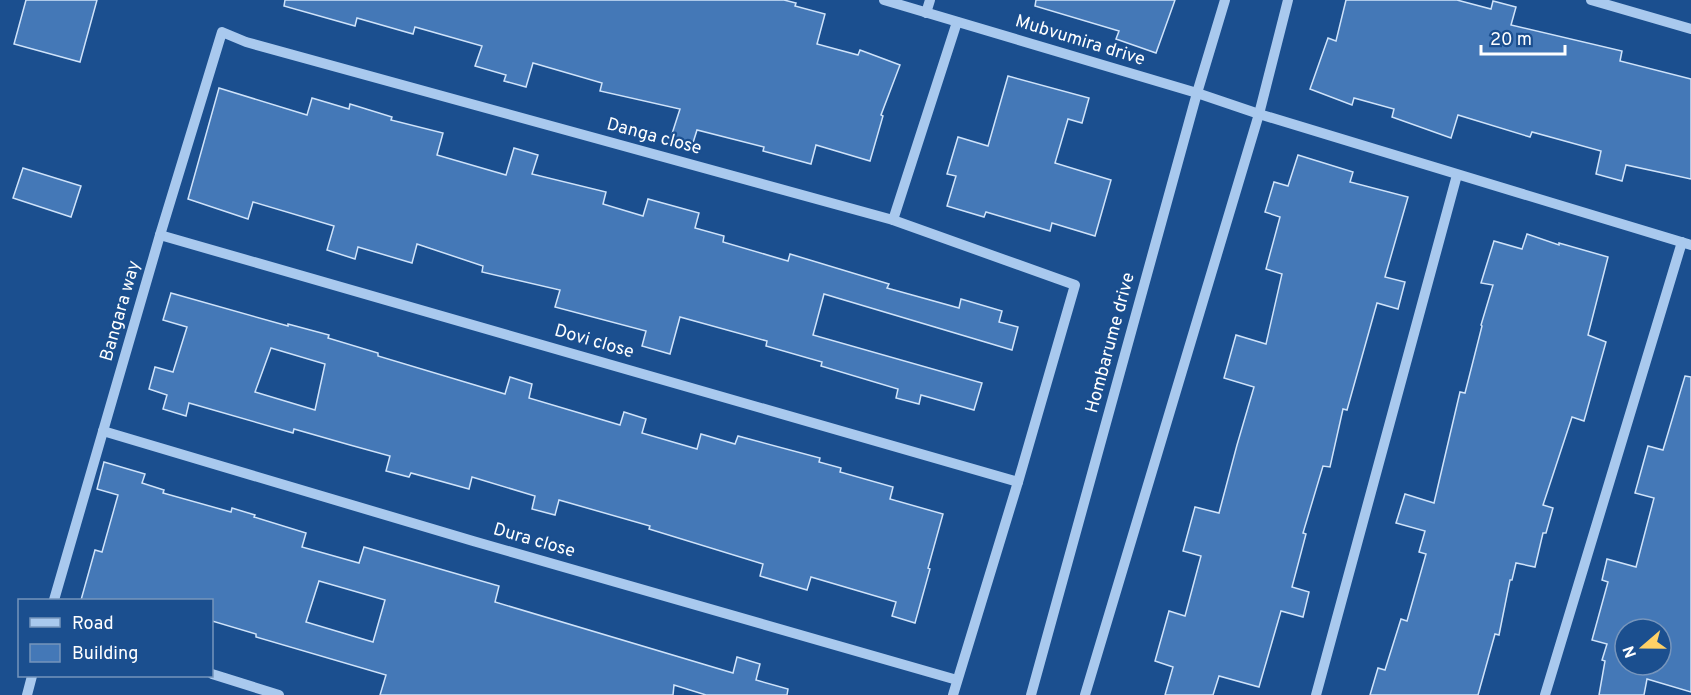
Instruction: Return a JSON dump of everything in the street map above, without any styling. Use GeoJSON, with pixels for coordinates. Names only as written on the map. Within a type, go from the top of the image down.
{"type":"FeatureCollection","features":[{"type":"Feature","properties":{"kind":"street","name":"Mubvumira drive"},"geometry":{"type":"LineString","coordinates":[[884,0],[1197,93],[1259,114],[1687,244]]}},
{"type":"Feature","properties":{"kind":"street"},"geometry":{"type":"LineString","coordinates":[[926,13],[930,0]]}},
{"type":"Feature","properties":{"kind":"street","name":"Hombarume drive"},"geometry":{"type":"LineString","coordinates":[[1031,695],[1197,93],[1225,0]]}},
{"type":"Feature","properties":{"kind":"street"},"geometry":{"type":"LineString","coordinates":[[1085,695],[1259,114],[1288,0]]}},
{"type":"Feature","properties":{"kind":"street"},"geometry":{"type":"LineString","coordinates":[[1591,0],[1691,30]]}},
{"type":"Feature","properties":{"kind":"street"},"geometry":{"type":"LineString","coordinates":[[893,220],[957,22]]}},
{"type":"Feature","properties":{"kind":"street","name":"Danga close"},"geometry":{"type":"LineString","coordinates":[[222,32],[246,42],[893,220],[1075,285],[1018,482]]}},
{"type":"Feature","properties":{"kind":"street","name":"Bangara way"},"geometry":{"type":"LineString","coordinates":[[54,599],[160,235],[222,32]]}},
{"type":"Feature","properties":{"kind":"street"},"geometry":{"type":"LineString","coordinates":[[1316,695],[1457,175]]}},
{"type":"Feature","properties":{"kind":"street","name":"Dovi close"},"geometry":{"type":"LineString","coordinates":[[160,235],[1018,482]]}},
{"type":"Feature","properties":{"kind":"street"},"geometry":{"type":"LineString","coordinates":[[1545,695],[1687,244]]}},
{"type":"Feature","properties":{"kind":"street","name":"Dura close"},"geometry":{"type":"LineString","coordinates":[[103,431],[473,541],[957,680]]}},
{"type":"Feature","properties":{"kind":"street"},"geometry":{"type":"LineString","coordinates":[[953,695],[1018,482]]}},
{"type":"Feature","properties":{"kind":"street"},"geometry":{"type":"LineString","coordinates":[[213,674],[279,695]]}},
{"type":"Feature","properties":{"kind":"street"},"geometry":{"type":"LineString","coordinates":[[27,695],[32,677]]}},
{"type":"Feature","properties":{"kind":"building"},"geometry":{"type":"Polygon","coordinates":[[[26,0],[97,0],[80,62],[14,44],[26,0]]]}},
{"type":"Feature","properties":{"kind":"building"},"geometry":{"type":"Polygon","coordinates":[[[285,0],[784,0],[796,3],[795,6],[825,14],[817,44],[858,55],[860,50],[900,65],[881,115],[883,116],[870,161],[816,145],[811,164],[763,151],[764,147],[697,130],[692,146],[670,140],[680,109],[600,91],[602,83],[533,63],[526,87],[504,81],[506,75],[475,66],[482,46],[415,27],[413,34],[357,18],[355,26],[284,6],[285,0]]]}},
{"type":"Feature","properties":{"kind":"building"},"geometry":{"type":"Polygon","coordinates":[[[1036,0],[1175,0],[1156,53],[1116,39],[1119,31],[1035,6],[1036,0]]]}},
{"type":"Feature","properties":{"kind":"building"},"geometry":{"type":"Polygon","coordinates":[[[1346,0],[1457,0],[1491,9],[1493,1],[1516,7],[1511,25],[1622,51],[1620,61],[1691,79],[1691,179],[1626,165],[1622,181],[1596,174],[1601,151],[1532,132],[1530,137],[1458,115],[1451,138],[1392,117],[1394,109],[1354,98],[1352,105],[1310,89],[1328,38],[1336,41],[1346,0]]]}},
{"type":"Feature","properties":{"kind":"building"},"geometry":{"type":"Polygon","coordinates":[[[1008,76],[1089,98],[1082,123],[1068,119],[1055,163],[1111,180],[1095,236],[1052,223],[1050,231],[986,212],[984,217],[947,206],[956,176],[947,174],[958,137],[988,146],[1008,76]]]}},
{"type":"Feature","properties":{"kind":"building"},"geometry":{"type":"Polygon","coordinates":[[[219,88],[307,115],[312,98],[349,109],[350,104],[392,117],[391,120],[443,133],[437,155],[506,175],[514,148],[538,155],[532,174],[606,192],[603,204],[643,216],[648,199],[699,213],[695,228],[724,236],[723,242],[788,261],[790,254],[889,284],[887,288],[959,308],[961,299],[1002,311],[999,322],[1018,327],[1012,350],[824,294],[813,335],[982,383],[974,410],[921,395],[919,404],[896,398],[898,389],[821,366],[822,362],[766,346],[767,341],[680,317],[670,354],[642,346],[646,331],[555,307],[560,290],[482,272],[483,266],[417,244],[412,263],[358,247],[355,259],[327,250],[334,226],[253,202],[248,219],[188,199],[219,88]]]}},
{"type":"Feature","properties":{"kind":"building"},"geometry":{"type":"Polygon","coordinates":[[[1298,155],[1353,172],[1350,182],[1408,197],[1385,277],[1405,282],[1398,309],[1377,303],[1347,410],[1343,409],[1330,467],[1323,466],[1303,533],[1306,534],[1292,587],[1309,592],[1303,617],[1281,611],[1259,687],[1219,676],[1213,695],[1165,695],[1173,667],[1155,661],[1169,611],[1185,616],[1201,556],[1183,551],[1195,507],[1219,513],[1254,387],[1224,378],[1236,335],[1266,344],[1282,274],[1266,269],[1280,217],[1265,212],[1274,182],[1288,186],[1298,155]]]}},
{"type":"Feature","properties":{"kind":"building"},"geometry":{"type":"Polygon","coordinates":[[[23,168],[81,186],[71,217],[13,198],[23,168]]]}},
{"type":"Feature","properties":{"kind":"building"},"geometry":{"type":"Polygon","coordinates":[[[1527,234],[1559,245],[1559,243],[1608,257],[1588,335],[1606,342],[1584,421],[1572,417],[1543,505],[1553,508],[1546,533],[1543,533],[1535,567],[1516,563],[1512,580],[1510,580],[1499,635],[1495,634],[1478,695],[1370,695],[1378,668],[1385,670],[1401,619],[1407,621],[1426,554],[1419,552],[1425,531],[1396,523],[1405,494],[1434,503],[1460,392],[1465,393],[1493,285],[1481,283],[1494,241],[1522,249],[1527,234]]]}},
{"type":"Feature","properties":{"kind":"building"},"geometry":{"type":"Polygon","coordinates":[[[171,293],[288,326],[288,324],[329,335],[328,338],[378,353],[378,356],[505,394],[510,377],[532,384],[529,398],[620,425],[624,412],[646,419],[642,433],[697,449],[701,434],[735,444],[738,436],[820,458],[819,462],[841,468],[840,472],[893,487],[890,499],[943,514],[915,623],[892,616],[896,602],[811,577],[807,590],[760,576],[763,564],[649,529],[650,526],[559,500],[555,515],[532,509],[535,496],[472,477],[469,489],[411,473],[409,477],[386,471],[390,456],[294,429],[293,433],[189,403],[186,416],[163,409],[167,395],[149,389],[155,367],[173,372],[187,327],[163,320],[171,293]],[[271,348],[255,392],[315,410],[325,364],[271,348]]]}},
{"type":"Feature","properties":{"kind":"building"},"geometry":{"type":"Polygon","coordinates":[[[1685,376],[1691,377],[1691,692],[1647,679],[1644,695],[1599,695],[1605,661],[1602,660],[1607,644],[1592,640],[1608,582],[1602,580],[1607,559],[1636,567],[1654,498],[1635,493],[1648,446],[1663,450],[1685,376]]]}},
{"type":"Feature","properties":{"kind":"building"},"geometry":{"type":"Polygon","coordinates":[[[104,462],[145,474],[142,483],[164,490],[163,493],[231,512],[232,508],[306,533],[302,547],[359,563],[364,547],[499,586],[495,602],[733,673],[737,657],[760,664],[756,680],[788,689],[787,695],[706,695],[674,685],[673,695],[380,695],[386,675],[256,637],[256,634],[213,621],[213,599],[81,599],[95,550],[102,552],[118,495],[97,489],[104,462]],[[319,581],[306,622],[373,642],[385,600],[319,581]]]}}]}
